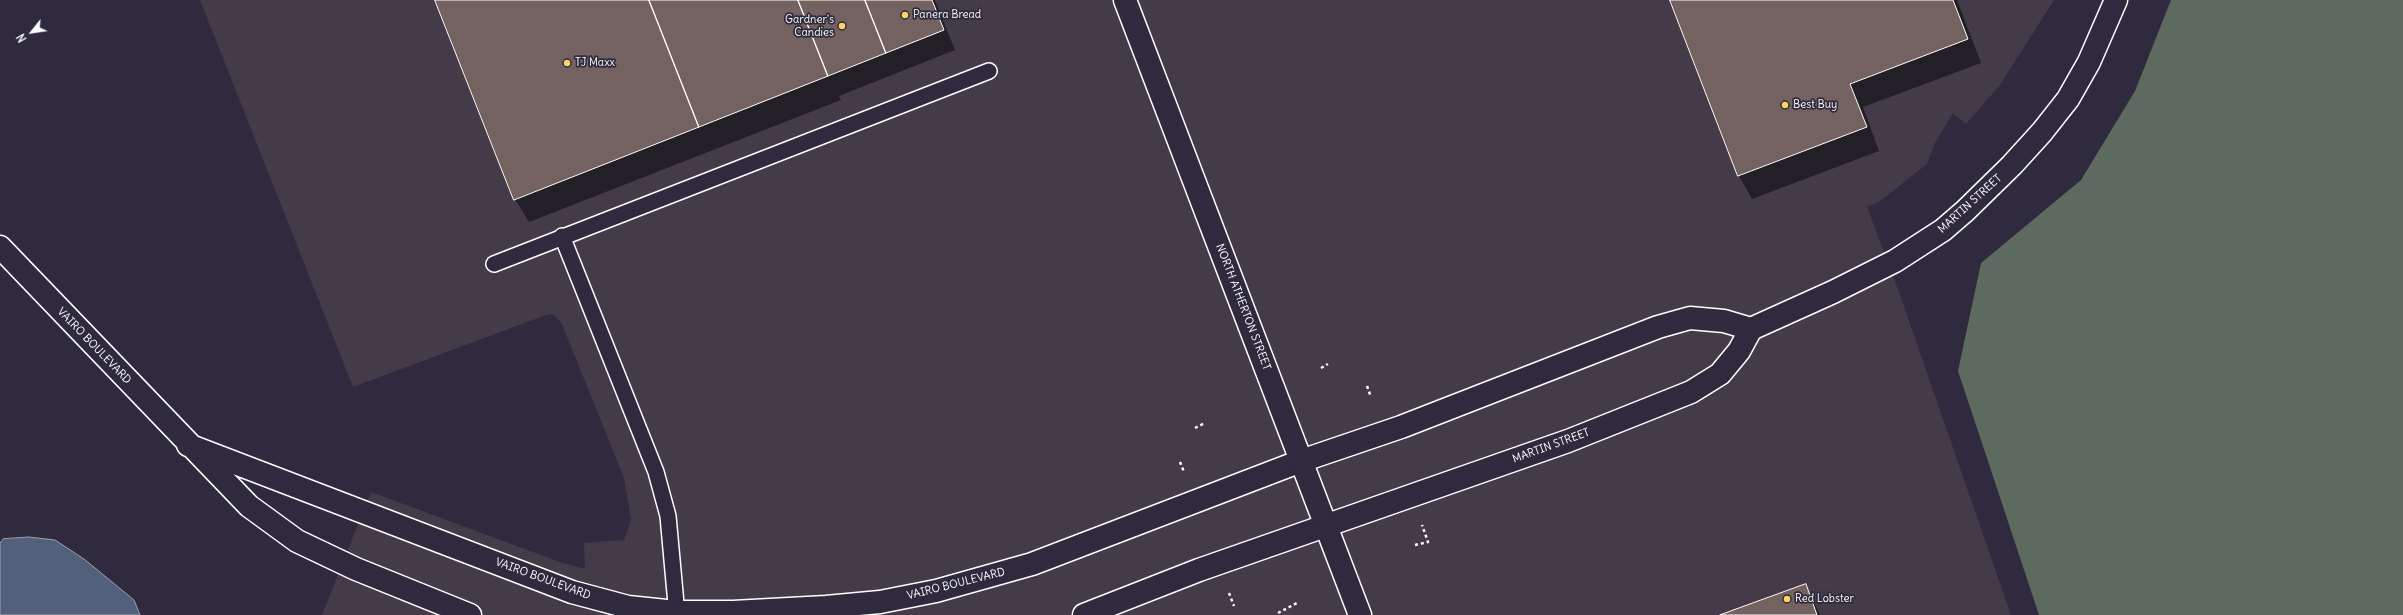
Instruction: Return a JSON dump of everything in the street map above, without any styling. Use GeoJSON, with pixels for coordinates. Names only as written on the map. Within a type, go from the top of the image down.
{"type":"FeatureCollection","features":[{"type":"Feature","properties":{"kind":"main road","name":"NORTH ATHERTON STREET"},"geometry":{"type":"LineString","coordinates":[[1125,0],[1360,615]]}},
{"type":"Feature","properties":{"kind":"main road","name":"MARTIN STREET"},"geometry":{"type":"LineString","coordinates":[[1325,526],[1568,441],[1691,392],[1720,374],[1739,351],[1751,329],[1833,292],[1895,261],[1943,230],[2012,166],[2042,132],[2068,98],[2089,62],[2116,0]]}},
{"type":"Feature","properties":{"kind":"main road","name":"VAIRO BOULEVARD"},"geometry":{"type":"LineString","coordinates":[[1,251],[188,445],[249,506],[297,541],[356,569],[470,615]]}},
{"type":"Feature","properties":{"kind":"main road"},"geometry":{"type":"LineString","coordinates":[[1301,461],[1401,427],[1658,327],[1690,318],[1724,321],[1751,329]]}},
{"type":"Feature","properties":{"kind":"main road","name":"VAIRO BOULEVARD"},"geometry":{"type":"LineString","coordinates":[[188,445],[572,592],[628,607],[676,614],[826,608],[880,602],[936,591],[1032,564],[1301,461]]}},
{"type":"Feature","properties":{"kind":"main road"},"geometry":{"type":"LineString","coordinates":[[1084,615],[1199,570],[1325,526]]}},
{"type":"Feature","properties":{"kind":"lane"},"geometry":{"type":"LineString","coordinates":[[494,264],[562,236],[989,71]]}},
{"type":"Feature","properties":{"kind":"lane"},"geometry":{"type":"LineString","coordinates":[[562,236],[656,472],[668,516],[676,614]]}},
{"type":"Feature","properties":{"kind":"path"},"geometry":{"type":"LineString","coordinates":[[1321,368],[1328,364]]}},
{"type":"Feature","properties":{"kind":"path"},"geometry":{"type":"LineString","coordinates":[[1367,386],[1371,397]]}},
{"type":"Feature","properties":{"kind":"path"},"geometry":{"type":"LineString","coordinates":[[1195,428],[1205,423]]}},
{"type":"Feature","properties":{"kind":"path"},"geometry":{"type":"LineString","coordinates":[[1180,462],[1184,472]]}},
{"type":"Feature","properties":{"kind":"path"},"geometry":{"type":"LineString","coordinates":[[1415,545],[1428,542],[1421,523]]}},
{"type":"Feature","properties":{"kind":"path"},"geometry":{"type":"LineString","coordinates":[[1228,592],[1234,606]]}},
{"type":"Feature","properties":{"kind":"path"},"geometry":{"type":"LineString","coordinates":[[1278,613],[1297,603]]}},
{"type":"Feature","properties":{"kind":"shaded area"},"geometry":{"type":"Polygon","coordinates":[[[200,0],[2054,0],[2000,85],[1966,124],[1953,113],[1935,143],[1927,164],[1879,202],[1867,207],[1900,295],[2011,615],[322,615],[371,492],[560,562],[585,569],[584,543],[624,540],[631,520],[624,478],[561,322],[553,314],[546,315],[353,387],[200,0]]]}},
{"type":"Feature","properties":{"kind":"green space"},"geometry":{"type":"Polygon","coordinates":[[[2171,0],[2403,0],[2403,615],[2039,615],[1958,371],[1981,263],[2081,180],[2135,91],[2171,0]]]}},
{"type":"Feature","properties":{"kind":"water"},"geometry":{"type":"Polygon","coordinates":[[[29,537],[55,540],[84,559],[134,600],[140,615],[0,615],[0,543],[3,539],[29,537]]]}},
{"type":"Feature","properties":{"kind":"building","name":"TJ Maxx"},"geometry":{"type":"Polygon","coordinates":[[[435,0],[649,0],[699,127],[514,200],[435,0]]]}},
{"type":"Feature","properties":{"kind":"building"},"geometry":{"type":"Polygon","coordinates":[[[649,0],[798,0],[828,76],[699,127],[649,0]]]}},
{"type":"Feature","properties":{"kind":"building","name":"Gardner's Candies"},"geometry":{"type":"Polygon","coordinates":[[[798,0],[865,0],[886,53],[828,76],[798,0]]]}},
{"type":"Feature","properties":{"kind":"building","name":"Panera Bread"},"geometry":{"type":"Polygon","coordinates":[[[865,0],[932,0],[944,30],[886,53],[865,0]]]}},
{"type":"Feature","properties":{"kind":"building","name":"Best Buy"},"geometry":{"type":"Polygon","coordinates":[[[1670,0],[1953,0],[1968,39],[1850,84],[1867,127],[1738,176],[1670,0]]]}},
{"type":"Feature","properties":{"kind":"building","name":"Red Lobster"},"geometry":{"type":"Polygon","coordinates":[[[1806,584],[1817,615],[1720,615],[1806,584]]]}},
{"type":"Feature","properties":{"kind":"place","name":"Panera Bread"},"geometry":{"type":"Point","coordinates":[905,15]}},
{"type":"Feature","properties":{"kind":"place","name":"Gardner's Candies"},"geometry":{"type":"Point","coordinates":[842,26]}},
{"type":"Feature","properties":{"kind":"place","name":"TJ Maxx"},"geometry":{"type":"Point","coordinates":[567,63]}},
{"type":"Feature","properties":{"kind":"place","name":"Best Buy"},"geometry":{"type":"Point","coordinates":[1785,105]}},
{"type":"Feature","properties":{"kind":"place","name":"Red Lobster"},"geometry":{"type":"Point","coordinates":[1787,599]}}]}
